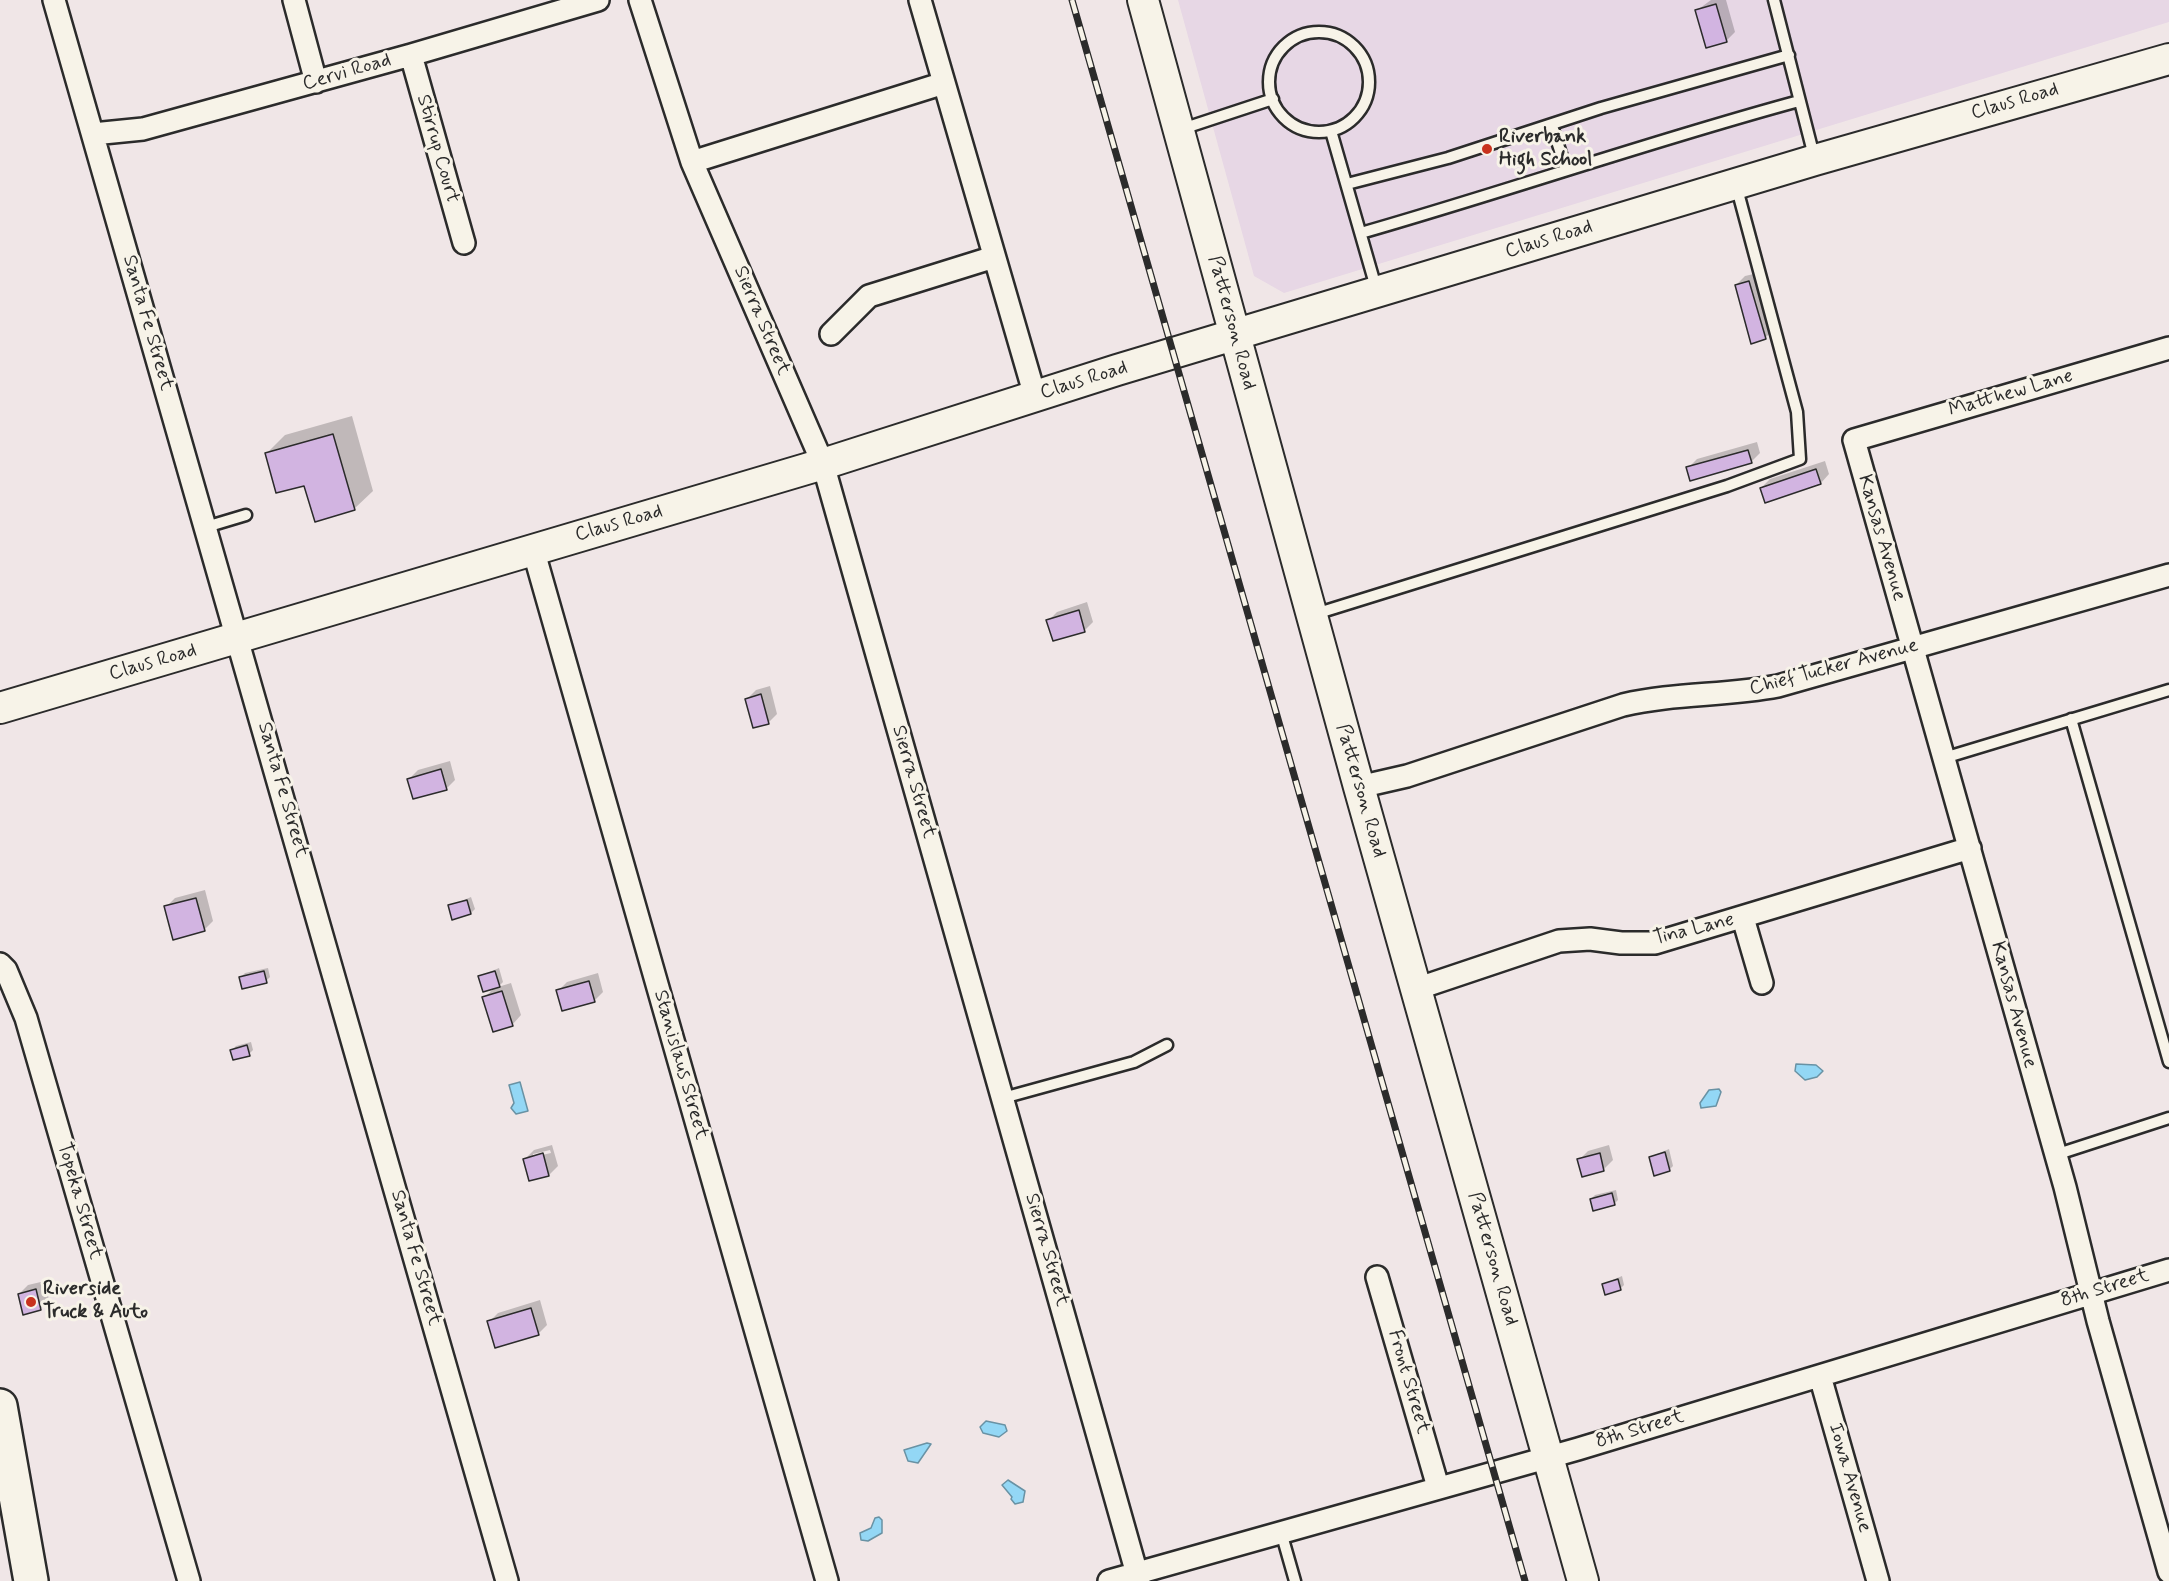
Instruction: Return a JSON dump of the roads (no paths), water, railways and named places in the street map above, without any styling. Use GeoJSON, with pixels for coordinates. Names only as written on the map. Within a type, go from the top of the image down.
{"type":"FeatureCollection","features":[{"type":"Feature","properties":{"kind":"main road","name":"Patterson Road"},"geometry":{"type":"LineString","coordinates":[[1143,0],[1359,787],[1583,1581]]}},
{"type":"Feature","properties":{"kind":"main road","name":"Claus Road"},"geometry":{"type":"LineString","coordinates":[[0,708],[14,698],[238,639],[823,464],[1035,396],[1815,160],[2169,59]]}},
{"type":"Feature","properties":{"kind":"main road"},"geometry":{"type":"LineString","coordinates":[[0,1406],[31,1581]]}},
{"type":"Feature","properties":{"kind":"street","name":"Santa Fe Street"},"geometry":{"type":"LineString","coordinates":[[54,0],[507,1581]]}},
{"type":"Feature","properties":{"kind":"street"},"geometry":{"type":"LineString","coordinates":[[294,0],[316,82]]}},
{"type":"Feature","properties":{"kind":"street","name":"Cervi Road"},"geometry":{"type":"LineString","coordinates":[[93,134],[143,129],[316,82],[598,0]]}},
{"type":"Feature","properties":{"kind":"street","name":"Sierra Street"},"geometry":{"type":"LineString","coordinates":[[640,0],[692,162],[823,464],[1138,1577]]}},
{"type":"Feature","properties":{"kind":"street"},"geometry":{"type":"LineString","coordinates":[[920,0],[1035,396]]}},
{"type":"Feature","properties":{"kind":"street","name":"Stirrup Court"},"geometry":{"type":"LineString","coordinates":[[411,55],[464,243]]}},
{"type":"Feature","properties":{"kind":"street"},"geometry":{"type":"LineString","coordinates":[[692,162],[944,83]]}},
{"type":"Feature","properties":{"kind":"street"},"geometry":{"type":"LineString","coordinates":[[831,334],[869,296],[994,257]]}},
{"type":"Feature","properties":{"kind":"street","name":"Matthew Lane"},"geometry":{"type":"LineString","coordinates":[[1854,440],[2169,348]]}},
{"type":"Feature","properties":{"kind":"street","name":"Kansas Avenue"},"geometry":{"type":"LineString","coordinates":[[1854,440],[1970,848],[2169,1572]]}},
{"type":"Feature","properties":{"kind":"street","name":"Stanislaus Street"},"geometry":{"type":"LineString","coordinates":[[533,549],[827,1581]]}},
{"type":"Feature","properties":{"kind":"street","name":"Chief Tucker Avenue"},"geometry":{"type":"LineString","coordinates":[[1359,787],[1407,776],[1623,705],[1659,697],[1737,693],[1778,686],[2169,575]]}},
{"type":"Feature","properties":{"kind":"street","name":"Tina Lane"},"geometry":{"type":"LineString","coordinates":[[1416,989],[1559,941],[1590,939],[1654,943],[1970,848]]}},
{"type":"Feature","properties":{"kind":"street"},"geometry":{"type":"LineString","coordinates":[[1743,918],[1762,983]]}},
{"type":"Feature","properties":{"kind":"street","name":"Topeka Street"},"geometry":{"type":"LineString","coordinates":[[0,964],[6,970],[26,1018],[189,1581]]}},
{"type":"Feature","properties":{"kind":"street","name":"8th Street"},"geometry":{"type":"LineString","coordinates":[[1109,1581],[1138,1577],[1281,1532],[1549,1456],[2169,1270]]}},
{"type":"Feature","properties":{"kind":"street","name":"Front Street"},"geometry":{"type":"LineString","coordinates":[[1377,1277],[1438,1487]]}},
{"type":"Feature","properties":{"kind":"street","name":"Iowa Avenue"},"geometry":{"type":"LineString","coordinates":[[1820,1376],[1878,1581]]}},
{"type":"Feature","properties":{"kind":"lane"},"geometry":{"type":"LineString","coordinates":[[1774,0],[1815,160]]}},
{"type":"Feature","properties":{"kind":"lane"},"geometry":{"type":"LineString","coordinates":[[1311,32],[1327,32],[1344,37],[1357,48],[1366,63],[1370,80],[1367,97],[1360,112],[1347,124],[1331,131],[1315,132],[1300,128],[1286,119],[1273,99],[1269,75],[1274,60],[1283,47],[1296,37],[1311,32]]}},
{"type":"Feature","properties":{"kind":"lane"},"geometry":{"type":"LineString","coordinates":[[1347,184],[1448,158],[1552,126],[1601,108],[1789,54]]}},
{"type":"Feature","properties":{"kind":"lane"},"geometry":{"type":"LineString","coordinates":[[1179,130],[1273,99]]}},
{"type":"Feature","properties":{"kind":"lane"},"geometry":{"type":"LineString","coordinates":[[1361,233],[1459,205],[1566,169],[1799,101]]}},
{"type":"Feature","properties":{"kind":"lane"},"geometry":{"type":"LineString","coordinates":[[1552,126],[1566,169]]}},
{"type":"Feature","properties":{"kind":"lane"},"geometry":{"type":"LineString","coordinates":[[1331,131],[1377,292]]}},
{"type":"Feature","properties":{"kind":"lane"},"geometry":{"type":"LineString","coordinates":[[1312,615],[1727,486],[1800,459],[1797,412],[1736,184]]}},
{"type":"Feature","properties":{"kind":"lane"},"geometry":{"type":"LineString","coordinates":[[206,527],[246,515]]}},
{"type":"Feature","properties":{"kind":"lane"},"geometry":{"type":"LineString","coordinates":[[1944,758],[2169,690]]}},
{"type":"Feature","properties":{"kind":"lane"},"geometry":{"type":"LineString","coordinates":[[2071,719],[2169,1062]]}},
{"type":"Feature","properties":{"kind":"lane"},"geometry":{"type":"LineString","coordinates":[[1003,1098],[1134,1062],[1167,1045]]}},
{"type":"Feature","properties":{"kind":"lane"},"geometry":{"type":"LineString","coordinates":[[2055,1155],[2169,1118]]}},
{"type":"Feature","properties":{"kind":"lane"},"geometry":{"type":"LineString","coordinates":[[1281,1532],[1295,1581]]}},
{"type":"Feature","properties":{"kind":"water"},"geometry":{"type":"Polygon","coordinates":[[[1796,1064],[1816,1065],[1823,1071],[1817,1077],[1805,1080],[1795,1071],[1796,1064]]]}},
{"type":"Feature","properties":{"kind":"water"},"geometry":{"type":"Polygon","coordinates":[[[520,1082],[528,1111],[516,1114],[511,1108],[514,1103],[509,1085],[520,1082]]]}},
{"type":"Feature","properties":{"kind":"water"},"geometry":{"type":"Polygon","coordinates":[[[1719,1089],[1721,1092],[1716,1106],[1701,1108],[1700,1103],[1709,1090],[1719,1089]]]}},
{"type":"Feature","properties":{"kind":"water"},"geometry":{"type":"Polygon","coordinates":[[[986,1421],[1005,1425],[1007,1431],[999,1437],[983,1433],[980,1427],[986,1421]]]}},
{"type":"Feature","properties":{"kind":"water"},"geometry":{"type":"Polygon","coordinates":[[[927,1443],[931,1444],[918,1463],[908,1461],[904,1450],[927,1443]]]}},
{"type":"Feature","properties":{"kind":"water"},"geometry":{"type":"Polygon","coordinates":[[[1008,1480],[1025,1491],[1023,1502],[1015,1504],[1011,1499],[1012,1497],[1002,1485],[1008,1480]]]}},
{"type":"Feature","properties":{"kind":"water"},"geometry":{"type":"Polygon","coordinates":[[[879,1517],[882,1520],[882,1533],[868,1541],[861,1540],[860,1533],[871,1528],[875,1518],[879,1517]]]}},
{"type":"Feature","properties":{"kind":"railway"},"geometry":{"type":"LineString","coordinates":[[1072,0],[1525,1581]]}},
{"type":"Feature","properties":{"kind":"place","name":"Riverbank High School"},"geometry":{"type":"Point","coordinates":[1487,149]}},
{"type":"Feature","properties":{"kind":"place","name":"Riverside Truck & Auto"},"geometry":{"type":"Point","coordinates":[31,1302]}}]}
